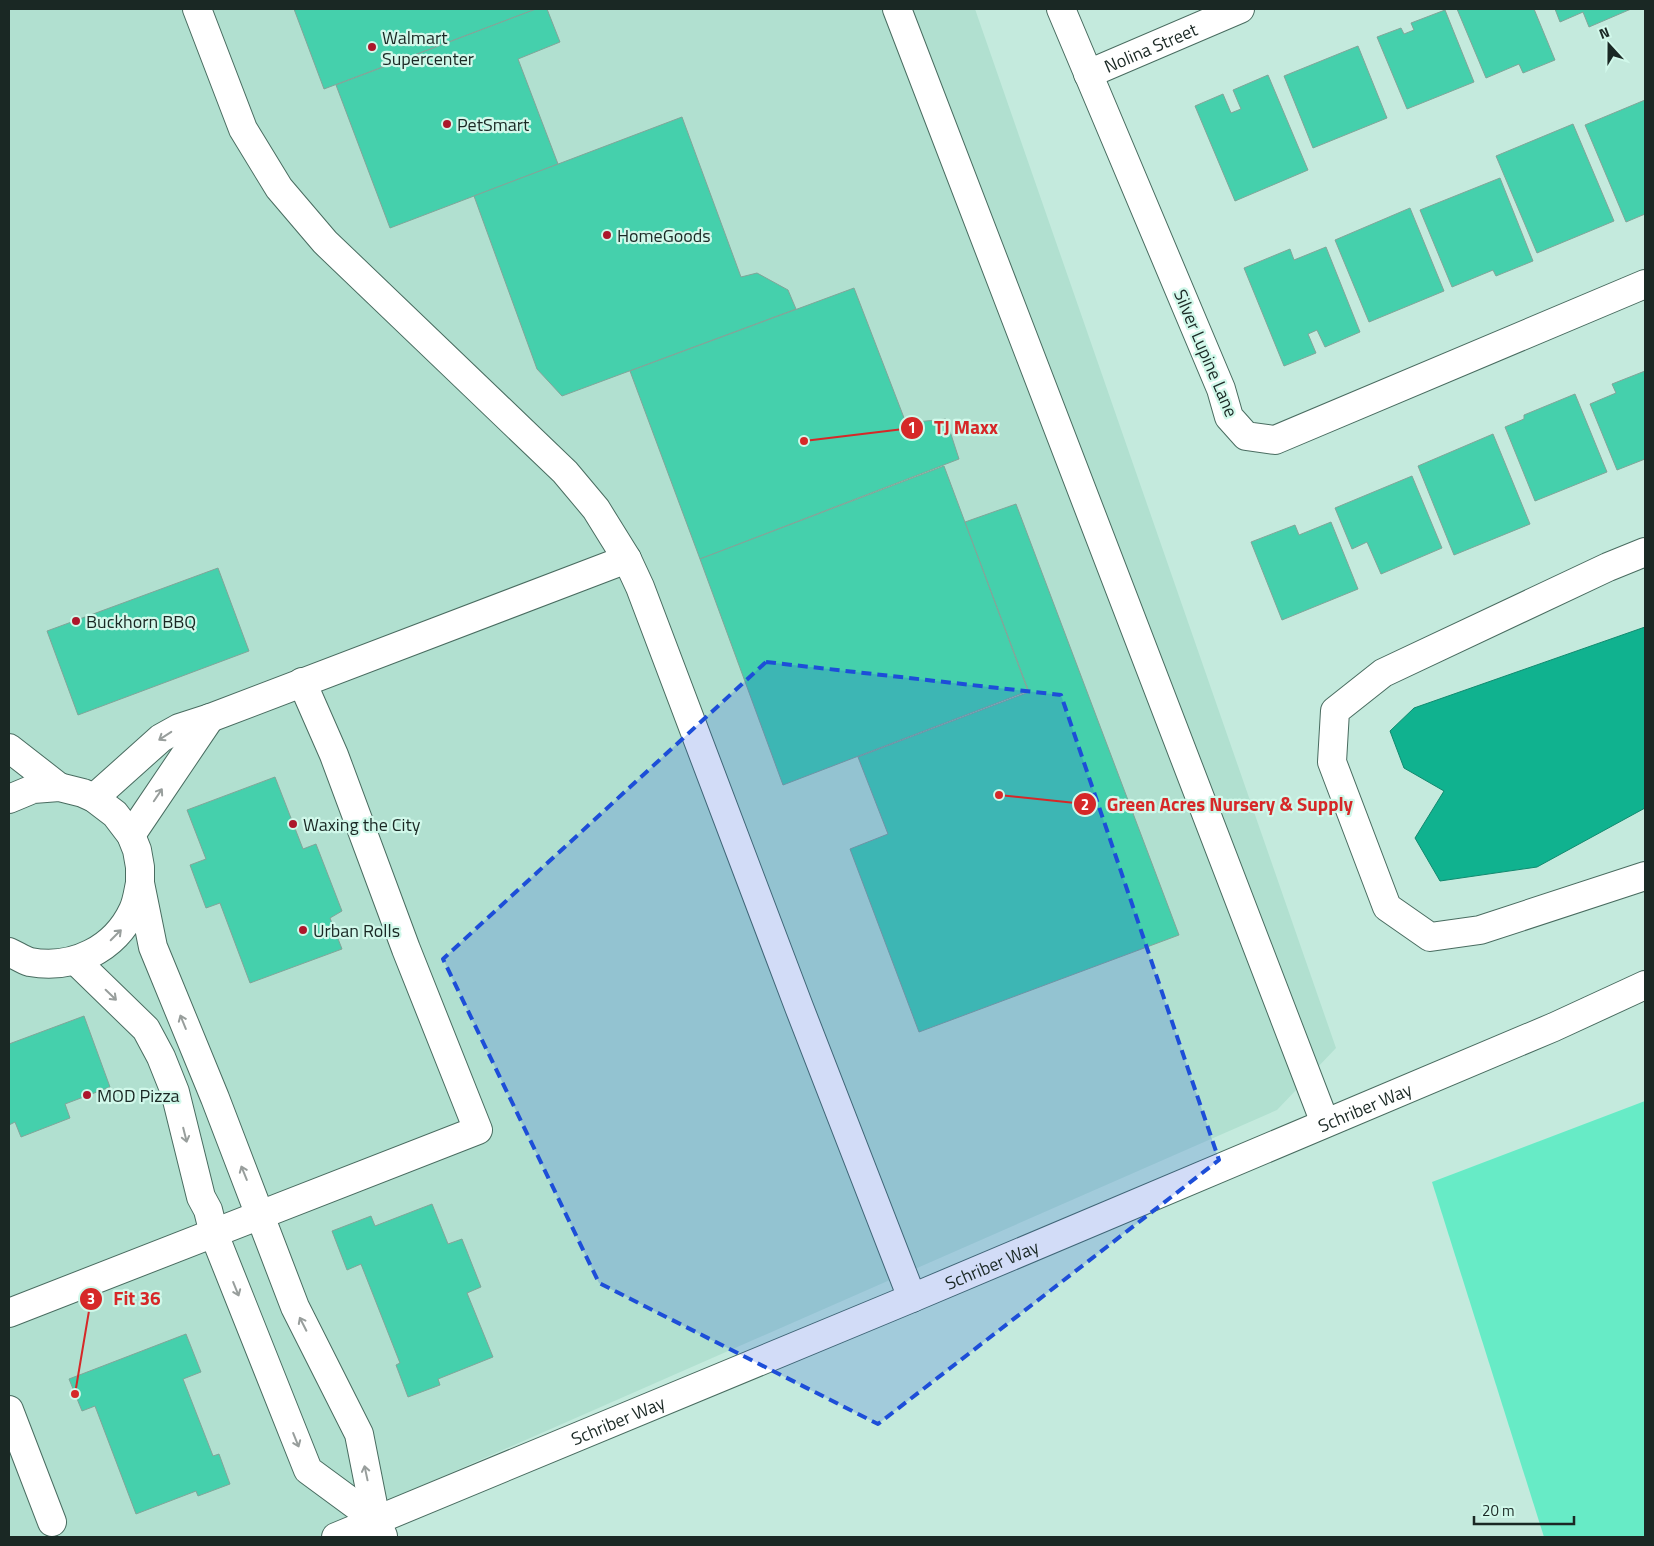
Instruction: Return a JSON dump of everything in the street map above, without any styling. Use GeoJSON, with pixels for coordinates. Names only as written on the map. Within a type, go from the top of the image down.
{"type":"FeatureCollection","features":[{"type":"Feature","properties":{"kind":"street"},"geometry":{"type":"LineString","coordinates":[[197,9],[243,129],[278,188],[325,242],[564,472],[596,509],[627,559],[640,587],[785,965],[799,1007],[912,1298]]}},
{"type":"Feature","properties":{"kind":"street"},"geometry":{"type":"LineString","coordinates":[[897,9],[1324,1123]]}},
{"type":"Feature","properties":{"kind":"street","name":"Silver Lupine Lane"},"geometry":{"type":"LineString","coordinates":[[1061,9],[1222,389],[1229,417],[1246,436],[1275,440],[1645,284]]}},
{"type":"Feature","properties":{"kind":"street","name":"Nolina Street"},"geometry":{"type":"LineString","coordinates":[[1088,74],[1240,9]]}},
{"type":"Feature","properties":{"kind":"street"},"geometry":{"type":"LineString","coordinates":[[1645,552],[1608,567],[1383,673],[1334,710],[1332,762],[1386,907],[1430,936],[1480,930],[1645,876]]}},
{"type":"Feature","properties":{"kind":"street"},"geometry":{"type":"LineString","coordinates":[[94,798],[161,738],[179,728],[210,718],[627,559]]}},
{"type":"Feature","properties":{"kind":"street"},"geometry":{"type":"LineString","coordinates":[[9,1313],[478,1130],[382,886],[334,755],[302,682]]}},
{"type":"Feature","properties":{"kind":"street"},"geometry":{"type":"LineString","coordinates":[[131,835],[210,718]]}},
{"type":"Feature","properties":{"kind":"street"},"geometry":{"type":"LineString","coordinates":[[9,748],[60,787]]}},
{"type":"Feature","properties":{"kind":"street"},"geometry":{"type":"LineString","coordinates":[[9,798],[33,789],[60,787],[77,791],[94,798],[115,814],[131,835],[137,850],[140,883],[153,947],[295,1308],[359,1434],[380,1529]]}},
{"type":"Feature","properties":{"kind":"street"},"geometry":{"type":"LineString","coordinates":[[15,962],[52,964],[76,961],[100,949],[120,932],[134,909],[140,883]]}},
{"type":"Feature","properties":{"kind":"street"},"geometry":{"type":"LineString","coordinates":[[76,961],[146,1029],[161,1058],[175,1092],[201,1197],[208,1210],[214,1234],[308,1470],[380,1529]]}},
{"type":"Feature","properties":{"kind":"street","name":"Schriber Way"},"geometry":{"type":"LineString","coordinates":[[336,1537],[380,1529],[912,1298],[1554,1027],[1645,985]]}},
{"type":"Feature","properties":{"kind":"street"},"geometry":{"type":"LineString","coordinates":[[9,1410],[52,1522]]}},
{"type":"Feature","properties":{"kind":"highlighted area"},"geometry":{"type":"Polygon","coordinates":[[[766,662],[1061,695],[1219,1160],[878,1424],[599,1283],[443,959],[766,662]]]}},
{"type":"Feature","properties":{"kind":"shaded area"},"geometry":{"type":"Polygon","coordinates":[[[9,9],[975,9],[1336,1048],[1277,1110],[332,1525],[336,1537],[9,1537],[9,9]]]}},
{"type":"Feature","properties":{"kind":"shaded area"},"geometry":{"type":"Polygon","coordinates":[[[1645,627],[1645,808],[1537,867],[1440,881],[1415,838],[1444,791],[1404,768],[1390,731],[1414,708],[1645,627]]]}},
{"type":"Feature","properties":{"kind":"shaded area"},"geometry":{"type":"Polygon","coordinates":[[[1645,1101],[1645,1537],[1544,1537],[1432,1182],[1645,1101]]]}},
{"type":"Feature","properties":{"kind":"building","name":"Walmart Supercenter"},"geometry":{"type":"Polygon","coordinates":[[[294,9],[536,9],[324,89],[294,9]]]}},
{"type":"Feature","properties":{"kind":"building","name":"PetSmart"},"geometry":{"type":"Polygon","coordinates":[[[536,9],[547,9],[560,42],[518,59],[558,164],[390,228],[336,85],[536,9]]]}},
{"type":"Feature","properties":{"kind":"building"},"geometry":{"type":"Polygon","coordinates":[[[1457,9],[1534,9],[1555,60],[1523,73],[1519,64],[1486,78],[1457,9]]]}},
{"type":"Feature","properties":{"kind":"building"},"geometry":{"type":"Polygon","coordinates":[[[1555,9],[1631,9],[1589,27],[1583,12],[1560,22],[1555,9]]]}},
{"type":"Feature","properties":{"kind":"building"},"geometry":{"type":"Polygon","coordinates":[[[1445,10],[1474,82],[1407,109],[1377,37],[1401,28],[1404,34],[1414,30],[1411,23],[1445,10]]]}},
{"type":"Feature","properties":{"kind":"building"},"geometry":{"type":"Polygon","coordinates":[[[1358,46],[1387,118],[1313,148],[1284,76],[1358,46]]]}},
{"type":"Feature","properties":{"kind":"building"},"geometry":{"type":"Polygon","coordinates":[[[1268,75],[1308,170],[1235,201],[1195,106],[1223,94],[1231,113],[1241,109],[1233,90],[1268,75]]]}},
{"type":"Feature","properties":{"kind":"building"},"geometry":{"type":"Polygon","coordinates":[[[1645,100],[1645,214],[1626,222],[1585,125],[1645,100]]]}},
{"type":"Feature","properties":{"kind":"building","name":"HomeGoods"},"geometry":{"type":"Polygon","coordinates":[[[682,117],[741,277],[757,273],[788,290],[796,309],[562,396],[537,369],[474,196],[682,117]]]}},
{"type":"Feature","properties":{"kind":"building"},"geometry":{"type":"Polygon","coordinates":[[[1573,124],[1614,221],[1537,253],[1496,156],[1573,124]]]}},
{"type":"Feature","properties":{"kind":"building"},"geometry":{"type":"Polygon","coordinates":[[[1500,178],[1533,261],[1496,276],[1493,270],[1452,287],[1420,210],[1500,178]]]}},
{"type":"Feature","properties":{"kind":"building"},"geometry":{"type":"Polygon","coordinates":[[[1410,208],[1444,291],[1369,322],[1335,240],[1410,208]]]}},
{"type":"Feature","properties":{"kind":"building"},"geometry":{"type":"Polygon","coordinates":[[[1326,247],[1360,332],[1325,347],[1317,330],[1308,334],[1316,353],[1284,366],[1244,268],[1290,249],[1294,260],[1326,247]]]}},
{"type":"Feature","properties":{"kind":"building"},"geometry":{"type":"Polygon","coordinates":[[[854,288],[906,423],[946,419],[959,459],[700,559],[630,371],[854,288]]]}},
{"type":"Feature","properties":{"kind":"building"},"geometry":{"type":"Polygon","coordinates":[[[1645,371],[1645,459],[1617,470],[1590,404],[1616,393],[1612,384],[1645,371]]]}},
{"type":"Feature","properties":{"kind":"building"},"geometry":{"type":"Polygon","coordinates":[[[1575,394],[1607,472],[1535,501],[1505,427],[1524,419],[1524,415],[1575,394]]]}},
{"type":"Feature","properties":{"kind":"building"},"geometry":{"type":"Polygon","coordinates":[[[1493,434],[1530,524],[1454,555],[1418,466],[1493,434]]]}},
{"type":"Feature","properties":{"kind":"building"},"geometry":{"type":"Polygon","coordinates":[[[944,466],[1028,691],[783,785],[700,559],[944,466]]]}},
{"type":"Feature","properties":{"kind":"building"},"geometry":{"type":"Polygon","coordinates":[[[1412,476],[1442,548],[1381,574],[1367,542],[1352,549],[1335,508],[1412,476]]]}},
{"type":"Feature","properties":{"kind":"building"},"geometry":{"type":"Polygon","coordinates":[[[1016,504],[1179,935],[919,1032],[850,849],[888,834],[858,757],[1029,692],[965,522],[1016,504]]]}},
{"type":"Feature","properties":{"kind":"building"},"geometry":{"type":"Polygon","coordinates":[[[1331,522],[1358,589],[1282,620],[1251,542],[1295,525],[1299,535],[1331,522]]]}},
{"type":"Feature","properties":{"kind":"building"},"geometry":{"type":"Polygon","coordinates":[[[218,568],[249,651],[78,715],[47,631],[218,568]]]}},
{"type":"Feature","properties":{"kind":"building"},"geometry":{"type":"Polygon","coordinates":[[[275,777],[303,849],[316,844],[342,911],[330,918],[342,949],[250,983],[220,903],[206,908],[190,865],[206,859],[187,810],[275,777]]]}},
{"type":"Feature","properties":{"kind":"building"},"geometry":{"type":"Polygon","coordinates":[[[84,1016],[110,1087],[65,1104],[70,1118],[21,1137],[15,1122],[9,1125],[9,1044],[84,1016]]]}},
{"type":"Feature","properties":{"kind":"building"},"geometry":{"type":"Polygon","coordinates":[[[432,1204],[448,1244],[462,1239],[481,1287],[467,1293],[493,1357],[438,1379],[440,1385],[408,1397],[396,1365],[400,1363],[361,1264],[347,1270],[332,1231],[371,1216],[375,1226],[432,1204]]]}},
{"type":"Feature","properties":{"kind":"building"},"geometry":{"type":"Polygon","coordinates":[[[186,1334],[201,1372],[183,1379],[213,1456],[219,1454],[230,1484],[198,1496],[196,1491],[136,1514],[95,1406],[82,1411],[69,1379],[186,1334]]]}},
{"type":"Feature","properties":{"kind":"place","name":"Walmart Supercenter"},"geometry":{"type":"Point","coordinates":[372,47]}},
{"type":"Feature","properties":{"kind":"place","name":"PetSmart"},"geometry":{"type":"Point","coordinates":[447,124]}},
{"type":"Feature","properties":{"kind":"place","name":"HomeGoods"},"geometry":{"type":"Point","coordinates":[607,235]}},
{"type":"Feature","properties":{"kind":"place","name":"TJ Maxx"},"geometry":{"type":"Point","coordinates":[804,441]}},
{"type":"Feature","properties":{"kind":"place","name":"Buckhorn BBQ"},"geometry":{"type":"Point","coordinates":[76,621]}},
{"type":"Feature","properties":{"kind":"place","name":"Green Acres Nursery & Supply"},"geometry":{"type":"Point","coordinates":[999,795]}},
{"type":"Feature","properties":{"kind":"place","name":"Waxing the City"},"geometry":{"type":"Point","coordinates":[293,824]}},
{"type":"Feature","properties":{"kind":"place","name":"Urban Rolls"},"geometry":{"type":"Point","coordinates":[303,930]}},
{"type":"Feature","properties":{"kind":"place","name":"MOD Pizza"},"geometry":{"type":"Point","coordinates":[87,1095]}},
{"type":"Feature","properties":{"kind":"place","name":"Fit 36"},"geometry":{"type":"Point","coordinates":[75,1394]}}]}
